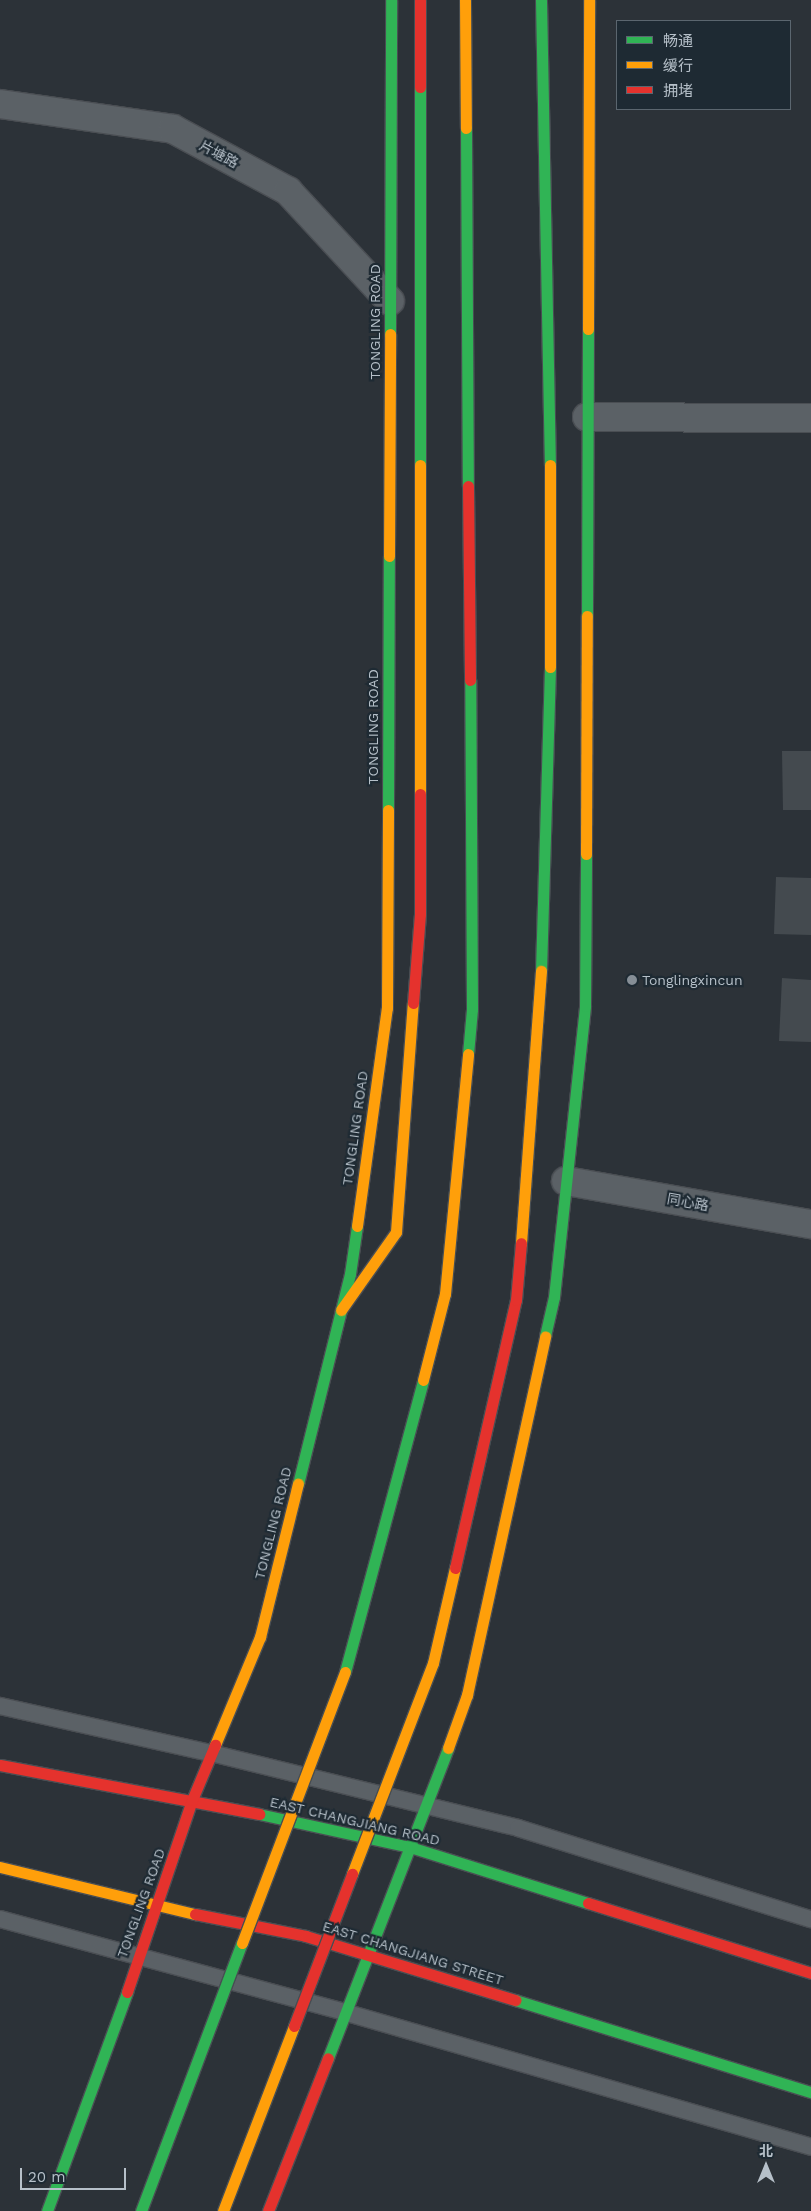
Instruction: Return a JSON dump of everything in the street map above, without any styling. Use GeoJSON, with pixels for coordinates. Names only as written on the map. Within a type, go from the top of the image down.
{"type":"FeatureCollection","features":[{"type":"Feature","properties":{"kind":"main road","name":"TONGLING ROAD"},"geometry":{"type":"LineString","coordinates":[[47,2211],[137,1957],[158,1907],[192,1800],[260,1637],[350,1274],[387,1008],[391,0]]}},
{"type":"Feature","properties":{"kind":"main road"},"geometry":{"type":"LineString","coordinates":[[341,1310],[396,1232],[420,914],[420,0]]}},
{"type":"Feature","properties":{"kind":"main road"},"geometry":{"type":"LineString","coordinates":[[141,2211],[349,1660],[445,1294],[472,1009],[465,0]]}},
{"type":"Feature","properties":{"kind":"main road"},"geometry":{"type":"LineString","coordinates":[[223,2211],[433,1664],[516,1300],[540,1006],[552,598],[541,0]]}},
{"type":"Feature","properties":{"kind":"main road"},"geometry":{"type":"LineString","coordinates":[[268,2211],[367,1953],[428,1805],[469,1686],[554,1297],[585,1006],[589,0]]}},
{"type":"Feature","properties":{"kind":"main road","name":"EAST CHANGJIANG ROAD"},"geometry":{"type":"LineString","coordinates":[[0,1765],[192,1800],[410,1847],[811,1973]]}},
{"type":"Feature","properties":{"kind":"main road","name":"EAST CHANGJIANG STREET"},"geometry":{"type":"LineString","coordinates":[[0,1867],[158,1907],[306,1936],[367,1953],[811,2092]]}},
{"type":"Feature","properties":{"kind":"street","name":"片塘路"},"geometry":{"type":"LineString","coordinates":[[0,104],[173,129],[288,191],[390,301]]}},
{"type":"Feature","properties":{"kind":"street"},"geometry":{"type":"LineString","coordinates":[[587,417],[811,418]]}},
{"type":"Feature","properties":{"kind":"street","name":"同心路"},"geometry":{"type":"LineString","coordinates":[[566,1181],[811,1224]]}},
{"type":"Feature","properties":{"kind":"lane"},"geometry":{"type":"LineString","coordinates":[[0,1706],[211,1753],[518,1828],[811,1919]]}},
{"type":"Feature","properties":{"kind":"lane"},"geometry":{"type":"LineString","coordinates":[[0,1919],[344,2012],[811,2147]]}},
{"type":"Feature","properties":{"kind":"building"},"geometry":{"type":"Polygon","coordinates":[[[782,751],[811,751],[811,810],[783,810],[782,751]]]}},
{"type":"Feature","properties":{"kind":"building"},"geometry":{"type":"Polygon","coordinates":[[[776,877],[811,878],[811,935],[774,934],[776,877]]]}},
{"type":"Feature","properties":{"kind":"building"},"geometry":{"type":"Polygon","coordinates":[[[782,978],[811,980],[811,1042],[779,1041],[782,978]]]}},
{"type":"Feature","properties":{"kind":"traffic: fast"},"geometry":{"type":"LineString","coordinates":[[390,334],[391,0]]}},
{"type":"Feature","properties":{"kind":"traffic: fast"},"geometry":{"type":"LineString","coordinates":[[541,0],[550,465]]}},
{"type":"Feature","properties":{"kind":"traffic: fast"},"geometry":{"type":"LineString","coordinates":[[420,87],[420,465]]}},
{"type":"Feature","properties":{"kind":"traffic: fast"},"geometry":{"type":"LineString","coordinates":[[466,128],[468,486]]}},
{"type":"Feature","properties":{"kind":"traffic: fast"},"geometry":{"type":"LineString","coordinates":[[587,616],[588,329]]}},
{"type":"Feature","properties":{"kind":"traffic: fast"},"geometry":{"type":"LineString","coordinates":[[388,810],[389,556]]}},
{"type":"Feature","properties":{"kind":"traffic: fast"},"geometry":{"type":"LineString","coordinates":[[541,971],[550,667]]}},
{"type":"Feature","properties":{"kind":"traffic: fast"},"geometry":{"type":"LineString","coordinates":[[468,1054],[472,1009],[470,680]]}},
{"type":"Feature","properties":{"kind":"traffic: fast"},"geometry":{"type":"LineString","coordinates":[[545,1336],[554,1297],[585,1006],[586,854]]}},
{"type":"Feature","properties":{"kind":"traffic: fast"},"geometry":{"type":"LineString","coordinates":[[298,1484],[350,1274],[357,1226]]}},
{"type":"Feature","properties":{"kind":"traffic: fast"},"geometry":{"type":"LineString","coordinates":[[345,1672],[423,1380]]}},
{"type":"Feature","properties":{"kind":"traffic: fast"},"geometry":{"type":"LineString","coordinates":[[328,2058],[448,1748]]}},
{"type":"Feature","properties":{"kind":"traffic: fast"},"geometry":{"type":"LineString","coordinates":[[259,1814],[410,1847],[588,1903]]}},
{"type":"Feature","properties":{"kind":"traffic: fast"},"geometry":{"type":"LineString","coordinates":[[141,2211],[242,1943]]}},
{"type":"Feature","properties":{"kind":"traffic: fast"},"geometry":{"type":"LineString","coordinates":[[47,2211],[127,1992]]}},
{"type":"Feature","properties":{"kind":"traffic: fast"},"geometry":{"type":"LineString","coordinates":[[515,2000],[811,2092]]}},
{"type":"Feature","properties":{"kind":"traffic: slow"},"geometry":{"type":"LineString","coordinates":[[465,0],[466,128]]}},
{"type":"Feature","properties":{"kind":"traffic: slow"},"geometry":{"type":"LineString","coordinates":[[588,329],[589,0]]}},
{"type":"Feature","properties":{"kind":"traffic: slow"},"geometry":{"type":"LineString","coordinates":[[389,556],[390,334]]}},
{"type":"Feature","properties":{"kind":"traffic: slow"},"geometry":{"type":"LineString","coordinates":[[420,465],[420,794]]}},
{"type":"Feature","properties":{"kind":"traffic: slow"},"geometry":{"type":"LineString","coordinates":[[550,465],[550,667]]}},
{"type":"Feature","properties":{"kind":"traffic: slow"},"geometry":{"type":"LineString","coordinates":[[586,854],[587,616]]}},
{"type":"Feature","properties":{"kind":"traffic: slow"},"geometry":{"type":"LineString","coordinates":[[357,1226],[387,1008],[388,810]]}},
{"type":"Feature","properties":{"kind":"traffic: slow"},"geometry":{"type":"LineString","coordinates":[[521,1243],[541,971]]}},
{"type":"Feature","properties":{"kind":"traffic: slow"},"geometry":{"type":"LineString","coordinates":[[341,1310],[396,1232],[413,1003]]}},
{"type":"Feature","properties":{"kind":"traffic: slow"},"geometry":{"type":"LineString","coordinates":[[423,1380],[445,1294],[468,1054]]}},
{"type":"Feature","properties":{"kind":"traffic: slow"},"geometry":{"type":"LineString","coordinates":[[448,1748],[467,1695],[545,1336]]}},
{"type":"Feature","properties":{"kind":"traffic: slow"},"geometry":{"type":"LineString","coordinates":[[215,1745],[260,1637],[298,1484]]}},
{"type":"Feature","properties":{"kind":"traffic: slow"},"geometry":{"type":"LineString","coordinates":[[352,1874],[433,1663],[455,1568]]}},
{"type":"Feature","properties":{"kind":"traffic: slow"},"geometry":{"type":"LineString","coordinates":[[242,1943],[345,1672]]}},
{"type":"Feature","properties":{"kind":"traffic: slow"},"geometry":{"type":"LineString","coordinates":[[0,1867],[195,1914]]}},
{"type":"Feature","properties":{"kind":"traffic: slow"},"geometry":{"type":"LineString","coordinates":[[223,2211],[294,2026]]}},
{"type":"Feature","properties":{"kind":"traffic: jam"},"geometry":{"type":"LineString","coordinates":[[420,0],[420,87]]}},
{"type":"Feature","properties":{"kind":"traffic: jam"},"geometry":{"type":"LineString","coordinates":[[468,486],[470,680]]}},
{"type":"Feature","properties":{"kind":"traffic: jam"},"geometry":{"type":"LineString","coordinates":[[413,1003],[420,914],[420,794]]}},
{"type":"Feature","properties":{"kind":"traffic: jam"},"geometry":{"type":"LineString","coordinates":[[455,1568],[516,1300],[521,1243]]}},
{"type":"Feature","properties":{"kind":"traffic: jam"},"geometry":{"type":"LineString","coordinates":[[127,1992],[192,1800],[215,1745]]}},
{"type":"Feature","properties":{"kind":"traffic: jam"},"geometry":{"type":"LineString","coordinates":[[0,1765],[259,1814]]}},
{"type":"Feature","properties":{"kind":"traffic: jam"},"geometry":{"type":"LineString","coordinates":[[294,2026],[352,1874]]}},
{"type":"Feature","properties":{"kind":"traffic: jam"},"geometry":{"type":"LineString","coordinates":[[588,1903],[811,1973]]}},
{"type":"Feature","properties":{"kind":"traffic: jam"},"geometry":{"type":"LineString","coordinates":[[195,1914],[306,1936],[515,2000]]}},
{"type":"Feature","properties":{"kind":"traffic: jam"},"geometry":{"type":"LineString","coordinates":[[268,2211],[328,2058]]}},
{"type":"Feature","properties":{"kind":"place","name":"Tonglingxincun"},"geometry":{"type":"Point","coordinates":[632,980]}}]}
